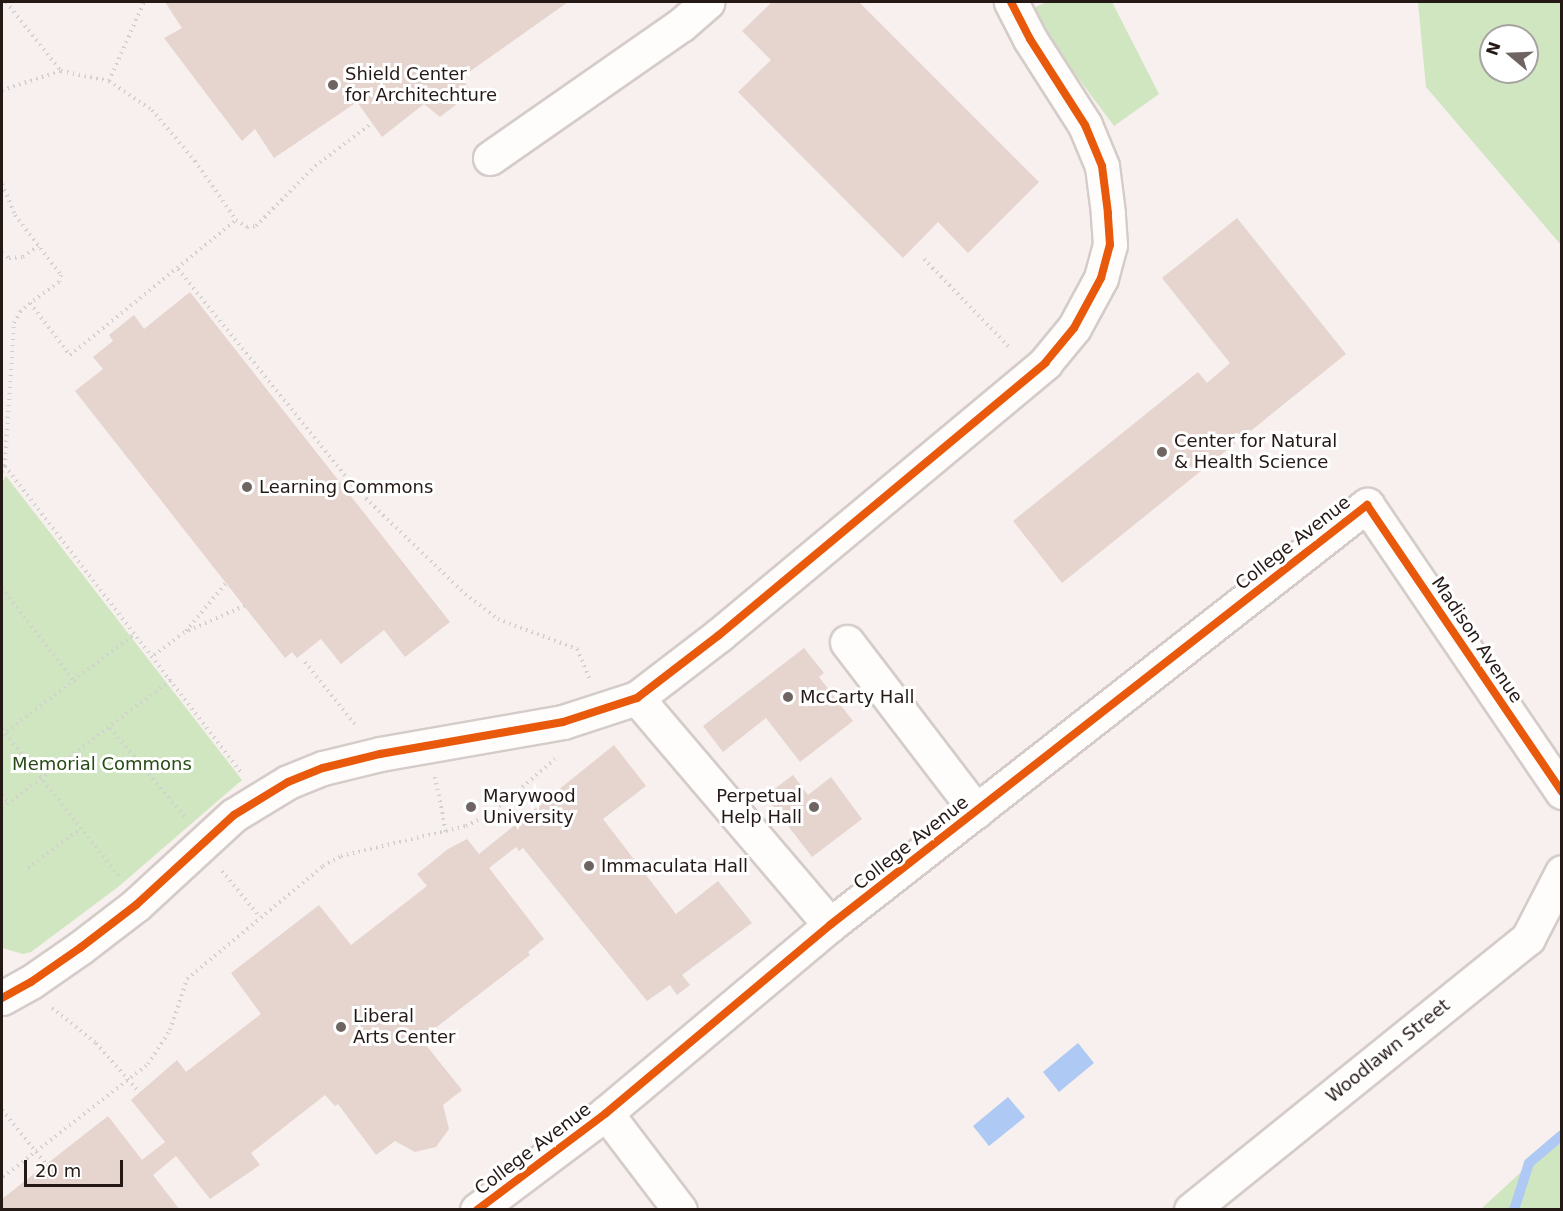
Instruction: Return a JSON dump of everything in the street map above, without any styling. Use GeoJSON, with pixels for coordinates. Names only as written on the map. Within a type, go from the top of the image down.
{"type":"FeatureCollection","features":[{"type":"Feature","properties":{"kind":"street"},"geometry":{"type":"LineString","coordinates":[[490,158],[681,25],[707,2]]}},
{"type":"Feature","properties":{"kind":"street"},"geometry":{"type":"LineString","coordinates":[[2,998],[80,948],[136,905],[234,815],[288,782],[323,768],[380,754],[563,722],[637,698],[719,635],[1034,373],[1074,328],[1101,278],[1110,245],[1102,166],[1085,125],[1030,39],[1011,2]]}},
{"type":"Feature","properties":{"kind":"street","name":"Madison Avenue"},"geometry":{"type":"LineString","coordinates":[[1367,505],[1562,792]]}},
{"type":"Feature","properties":{"kind":"street","name":"College Avenue"},"geometry":{"type":"LineString","coordinates":[[477,1209],[606,1113],[830,925],[1367,505]]}},
{"type":"Feature","properties":{"kind":"street"},"geometry":{"type":"LineString","coordinates":[[848,642],[976,811]]}},
{"type":"Feature","properties":{"kind":"street"},"geometry":{"type":"LineString","coordinates":[[637,698],[830,925]]}},
{"type":"Feature","properties":{"kind":"street","name":"Woodlawn Street"},"geometry":{"type":"LineString","coordinates":[[1191,1209],[1528,938],[1562,872]]}},
{"type":"Feature","properties":{"kind":"street"},"geometry":{"type":"LineString","coordinates":[[606,1113],[680,1209]]}},
{"type":"Feature","properties":{"kind":"path"},"geometry":{"type":"LineString","coordinates":[[6,2],[61,71]]}},
{"type":"Feature","properties":{"kind":"path"},"geometry":{"type":"LineString","coordinates":[[109,81],[144,2]]}},
{"type":"Feature","properties":{"kind":"path"},"geometry":{"type":"LineString","coordinates":[[2,90],[61,71],[109,81],[152,110],[195,160],[236,220],[247,227],[256,226],[315,166],[372,123]]}},
{"type":"Feature","properties":{"kind":"path"},"geometry":{"type":"LineString","coordinates":[[2,184],[15,215],[61,275],[59,282],[30,303],[14,322],[5,466],[2,472]]}},
{"type":"Feature","properties":{"kind":"path"},"geometry":{"type":"LineString","coordinates":[[30,303],[70,355],[236,220]]}},
{"type":"Feature","properties":{"kind":"path"},"geometry":{"type":"LineString","coordinates":[[2,253],[9,258],[23,257],[38,246]]}},
{"type":"Feature","properties":{"kind":"path"},"geometry":{"type":"LineString","coordinates":[[924,259],[1034,373]]}},
{"type":"Feature","properties":{"kind":"path"},"geometry":{"type":"LineString","coordinates":[[178,269],[357,490],[465,594],[498,620],[577,649],[594,688]]}},
{"type":"Feature","properties":{"kind":"path"},"geometry":{"type":"LineString","coordinates":[[5,466],[154,655],[247,780]]}},
{"type":"Feature","properties":{"kind":"path"},"geometry":{"type":"LineString","coordinates":[[154,655],[183,633],[226,583]]}},
{"type":"Feature","properties":{"kind":"path"},"geometry":{"type":"LineString","coordinates":[[2,588],[73,680]]}},
{"type":"Feature","properties":{"kind":"path"},"geometry":{"type":"LineString","coordinates":[[183,633],[244,606]]}},
{"type":"Feature","properties":{"kind":"path"},"geometry":{"type":"LineString","coordinates":[[121,879],[2,732],[136,633]]}},
{"type":"Feature","properties":{"kind":"path"},"geometry":{"type":"LineString","coordinates":[[305,662],[362,732]]}},
{"type":"Feature","properties":{"kind":"path"},"geometry":{"type":"LineString","coordinates":[[2,808],[172,679]]}},
{"type":"Feature","properties":{"kind":"path"},"geometry":{"type":"LineString","coordinates":[[110,728],[192,825]]}},
{"type":"Feature","properties":{"kind":"path"},"geometry":{"type":"LineString","coordinates":[[3,1177],[130,1080],[159,1048],[187,980],[260,917],[341,856],[446,832],[490,814],[558,756]]}},
{"type":"Feature","properties":{"kind":"path"},"geometry":{"type":"LineString","coordinates":[[433,770],[446,832]]}},
{"type":"Feature","properties":{"kind":"path"},"geometry":{"type":"LineString","coordinates":[[2,795],[8,803]]}},
{"type":"Feature","properties":{"kind":"path"},"geometry":{"type":"LineString","coordinates":[[28,868],[80,829]]}},
{"type":"Feature","properties":{"kind":"path"},"geometry":{"type":"LineString","coordinates":[[220,868],[260,917]]}},
{"type":"Feature","properties":{"kind":"path"},"geometry":{"type":"LineString","coordinates":[[46,1002],[64,1021],[96,1043],[140,1093]]}},
{"type":"Feature","properties":{"kind":"path"},"geometry":{"type":"LineString","coordinates":[[2,1110],[46,1164]]}},
{"type":"Feature","properties":{"kind":"green space"},"geometry":{"type":"Polygon","coordinates":[[[1046,2],[1112,2],[1159,94],[1114,126],[1028,11],[1046,2]]]}},
{"type":"Feature","properties":{"kind":"green space"},"geometry":{"type":"Polygon","coordinates":[[[1418,2],[1561,2],[1561,245],[1426,87],[1418,2]]]}},
{"type":"Feature","properties":{"kind":"green space","name":"Memorial Commons"},"geometry":{"type":"Polygon","coordinates":[[[6,476],[242,780],[118,887],[31,952],[23,954],[2,948],[2,482],[6,476]]]}},
{"type":"Feature","properties":{"kind":"green space"},"geometry":{"type":"Polygon","coordinates":[[[1561,1135],[1561,1209],[1481,1209],[1561,1135]]]}},
{"type":"Feature","properties":{"kind":"water"},"geometry":{"type":"Polygon","coordinates":[[[1078,1043],[1094,1063],[1059,1092],[1043,1072],[1078,1043]]]}},
{"type":"Feature","properties":{"kind":"water"},"geometry":{"type":"Polygon","coordinates":[[[1008,1097],[1025,1117],[989,1146],[973,1126],[1008,1097]]]}},
{"type":"Feature","properties":{"kind":"building","name":"Shield Center for Architechture"},"geometry":{"type":"Polygon","coordinates":[[[165,2],[568,2],[462,77],[471,93],[440,117],[424,104],[382,137],[357,102],[274,158],[255,129],[242,141],[164,38],[182,28],[165,2]]]}},
{"type":"Feature","properties":{"kind":"building"},"geometry":{"type":"Polygon","coordinates":[[[772,2],[859,2],[1039,182],[968,253],[938,222],[903,258],[738,92],[771,60],[742,31],[772,2]]]}},
{"type":"Feature","properties":{"kind":"building","name":"Center for Natural & Health Science"},"geometry":{"type":"Polygon","coordinates":[[[1237,218],[1346,354],[1062,583],[1013,521],[1198,372],[1207,383],[1230,363],[1162,278],[1237,218]]]}},
{"type":"Feature","properties":{"kind":"building","name":"Learning Commons"},"geometry":{"type":"Polygon","coordinates":[[[190,292],[450,622],[405,657],[384,630],[341,664],[321,639],[297,658],[292,652],[285,658],[75,391],[103,369],[93,357],[113,341],[109,335],[134,315],[144,329],[190,292]]]}},
{"type":"Feature","properties":{"kind":"building","name":"McCarty Hall"},"geometry":{"type":"Polygon","coordinates":[[[804,648],[824,673],[819,677],[853,721],[800,762],[766,718],[723,752],[703,726],[804,648]]]}},
{"type":"Feature","properties":{"kind":"building","name":"Liberal Arts Center"},"geometry":{"type":"Polygon","coordinates":[[[614,745],[646,786],[603,819],[676,914],[718,881],[752,923],[682,975],[690,985],[677,995],[670,985],[647,1001],[523,848],[519,851],[516,847],[489,868],[544,939],[528,952],[530,955],[421,1039],[462,1090],[443,1105],[449,1129],[436,1147],[415,1152],[395,1141],[376,1155],[338,1104],[335,1106],[325,1095],[251,1153],[260,1165],[210,1199],[176,1156],[153,1175],[180,1210],[2,1210],[2,1199],[108,1116],[142,1160],[165,1142],[131,1100],[177,1060],[186,1072],[261,1014],[231,973],[319,905],[351,945],[427,886],[417,874],[448,849],[467,839],[479,854],[614,745]]]}},
{"type":"Feature","properties":{"kind":"building","name":"Perpetual Help Hall"},"geometry":{"type":"Polygon","coordinates":[[[793,775],[808,795],[831,777],[862,819],[812,857],[765,796],[793,775]]]}},
{"type":"Feature","properties":{"kind":"waterway"},"geometry":{"type":"LineString","coordinates":[[1514,1210],[1529,1163],[1562,1135]]}},
{"type":"Feature","properties":{"kind":"cycle path"},"geometry":{"type":"LineString","coordinates":[[2,998],[31,982],[80,948],[136,905],[234,815],[288,782],[323,768],[380,754],[563,722],[637,698],[719,635],[1045,363],[1074,328],[1101,278],[1110,245],[1108,213],[1102,166],[1085,125],[1030,39],[1011,2]]}},
{"type":"Feature","properties":{"kind":"cycle path"},"geometry":{"type":"LineString","coordinates":[[477,1210],[606,1113],[830,925],[1367,505],[1562,792]]}},
{"type":"Feature","properties":{"kind":"place","name":"Shield Center for Architechture"},"geometry":{"type":"Point","coordinates":[333,85]}},
{"type":"Feature","properties":{"kind":"place","name":"Center for Natural & Health Science"},"geometry":{"type":"Point","coordinates":[1162,452]}},
{"type":"Feature","properties":{"kind":"place","name":"Learning Commons"},"geometry":{"type":"Point","coordinates":[247,487]}},
{"type":"Feature","properties":{"kind":"place","name":"McCarty Hall"},"geometry":{"type":"Point","coordinates":[788,697]}},
{"type":"Feature","properties":{"kind":"place","name":"Marywood University"},"geometry":{"type":"Point","coordinates":[471,807]}},
{"type":"Feature","properties":{"kind":"place","name":"Perpetual Help Hall"},"geometry":{"type":"Point","coordinates":[814,807]}},
{"type":"Feature","properties":{"kind":"place","name":"Immaculata Hall"},"geometry":{"type":"Point","coordinates":[589,866]}},
{"type":"Feature","properties":{"kind":"place","name":"Liberal Arts Center"},"geometry":{"type":"Point","coordinates":[341,1027]}}]}
